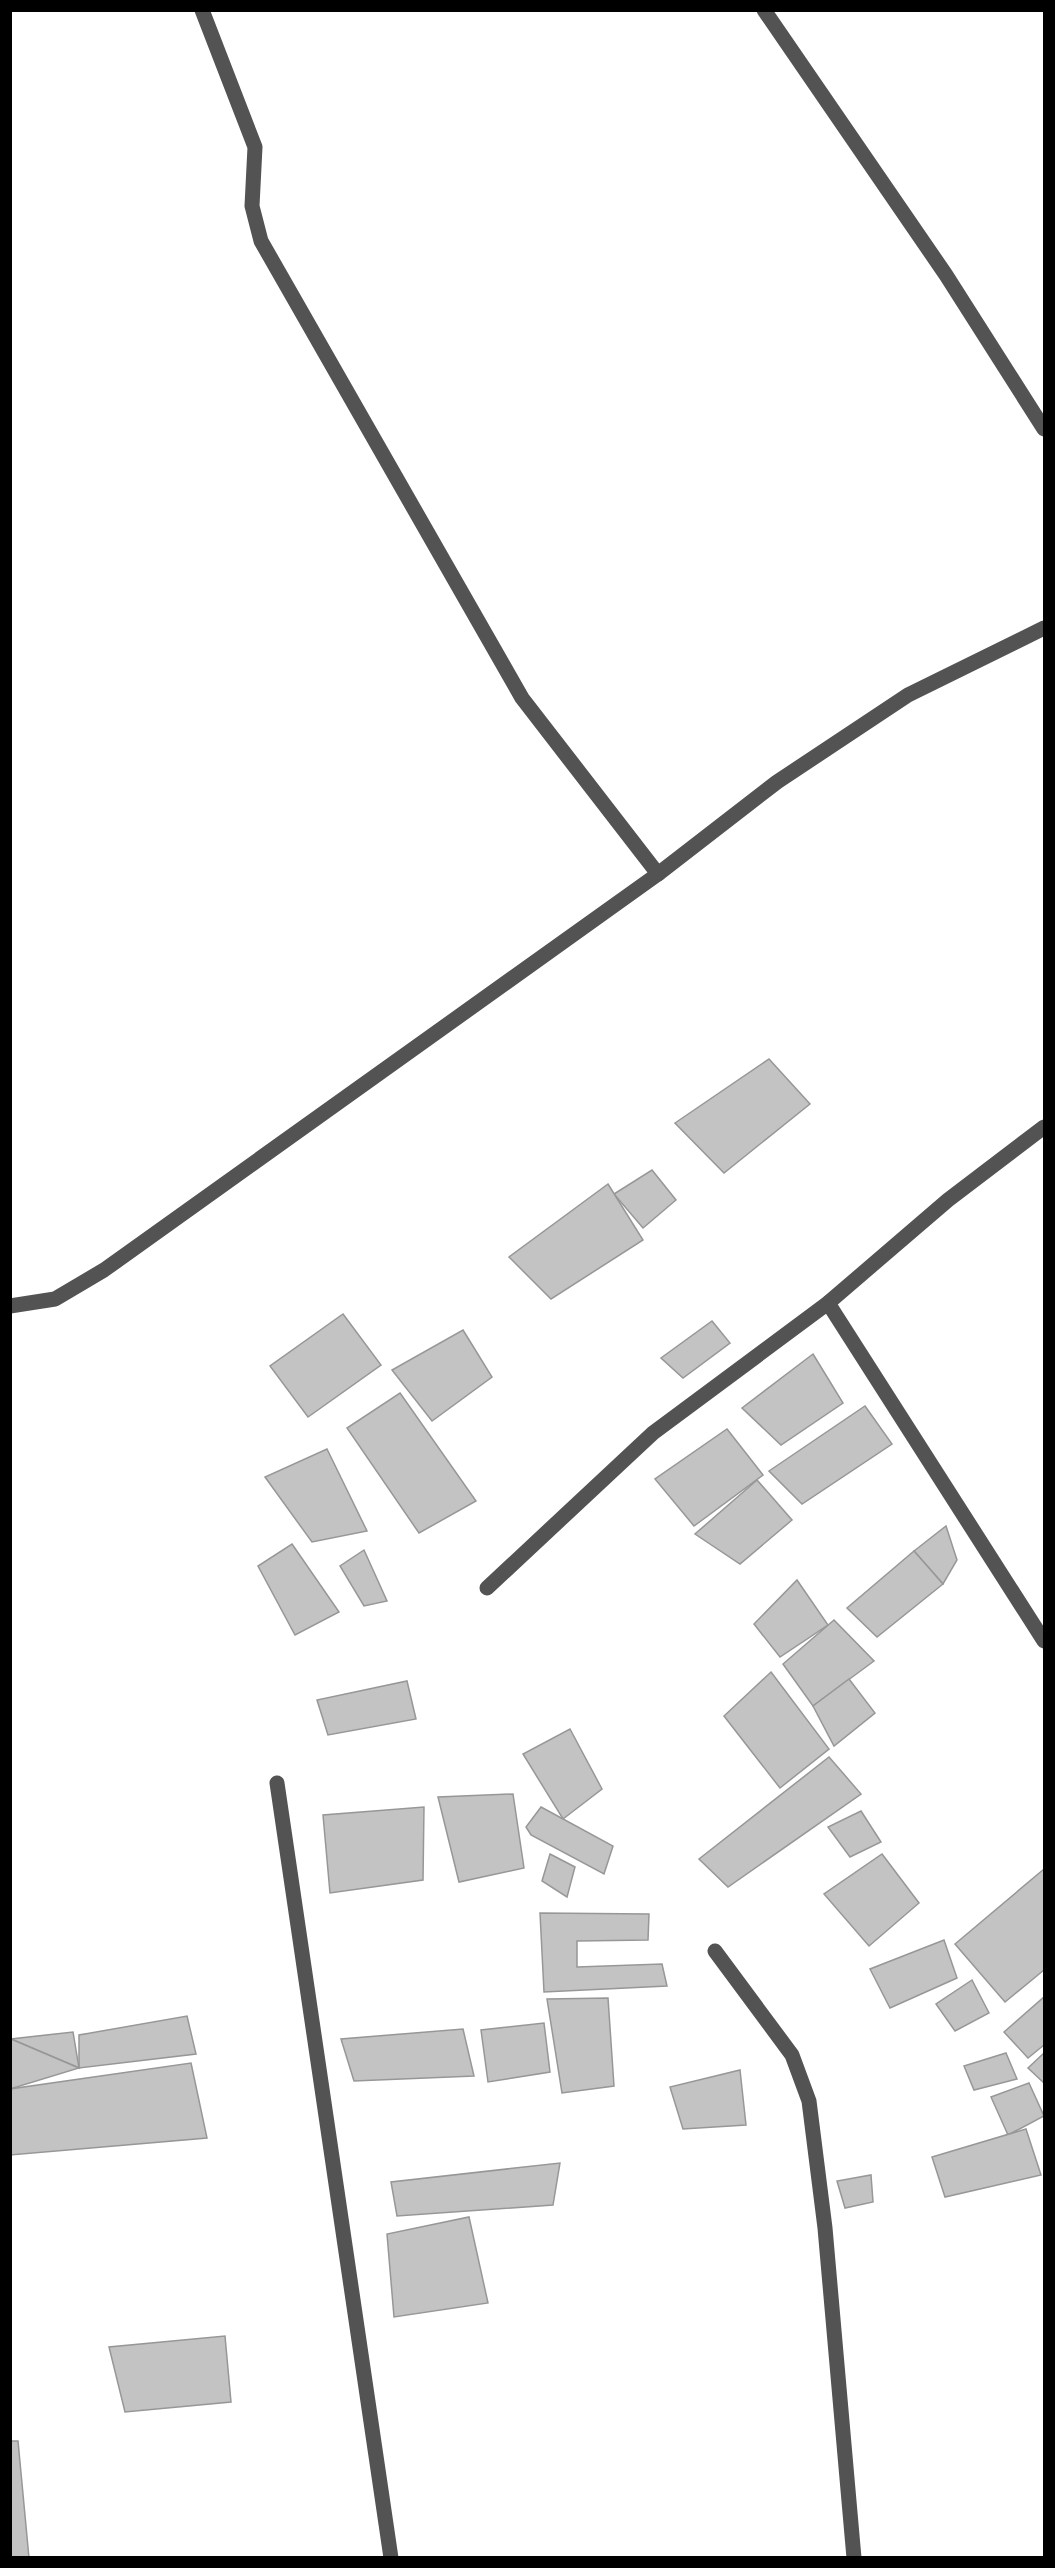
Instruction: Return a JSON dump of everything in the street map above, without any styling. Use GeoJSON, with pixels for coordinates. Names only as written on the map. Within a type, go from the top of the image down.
{"type":"FeatureCollection","features":[{"type":"Feature","properties":{"kind":"street"},"geometry":{"type":"LineString","coordinates":[[202,10],[255,147],[252,206],[261,241],[522,698],[658,874]]}},
{"type":"Feature","properties":{"kind":"street"},"geometry":{"type":"LineString","coordinates":[[764,10],[946,275],[1044,429]]}},
{"type":"Feature","properties":{"kind":"street"},"geometry":{"type":"LineString","coordinates":[[10,1306],[55,1299],[104,1270],[658,874],[777,782],[908,695],[1044,628]]}},
{"type":"Feature","properties":{"kind":"street"},"geometry":{"type":"LineString","coordinates":[[487,1588],[653,1433],[828,1303],[948,1200],[1044,1127]]}},
{"type":"Feature","properties":{"kind":"street"},"geometry":{"type":"LineString","coordinates":[[828,1303],[1044,1641]]}},
{"type":"Feature","properties":{"kind":"street"},"geometry":{"type":"LineString","coordinates":[[277,1783],[391,2558]]}},
{"type":"Feature","properties":{"kind":"street"},"geometry":{"type":"LineString","coordinates":[[715,1951],[792,2055],[809,2101],[825,2228],[854,2558]]}},
{"type":"Feature","properties":{"kind":"building"},"geometry":{"type":"Polygon","coordinates":[[[769,1059],[810,1104],[724,1173],[675,1123],[769,1059]]]}},
{"type":"Feature","properties":{"kind":"building"},"geometry":{"type":"Polygon","coordinates":[[[652,1170],[676,1200],[643,1228],[614,1194],[652,1170]]]}},
{"type":"Feature","properties":{"kind":"building"},"geometry":{"type":"Polygon","coordinates":[[[608,1184],[643,1240],[551,1299],[509,1257],[608,1184]]]}},
{"type":"Feature","properties":{"kind":"building"},"geometry":{"type":"Polygon","coordinates":[[[343,1314],[381,1365],[308,1417],[270,1366],[343,1314]]]}},
{"type":"Feature","properties":{"kind":"building"},"geometry":{"type":"Polygon","coordinates":[[[712,1321],[730,1343],[683,1378],[661,1358],[712,1321]]]}},
{"type":"Feature","properties":{"kind":"building"},"geometry":{"type":"Polygon","coordinates":[[[463,1330],[492,1377],[432,1421],[392,1370],[463,1330]]]}},
{"type":"Feature","properties":{"kind":"building"},"geometry":{"type":"Polygon","coordinates":[[[813,1354],[843,1403],[781,1445],[742,1408],[813,1354]]]}},
{"type":"Feature","properties":{"kind":"building"},"geometry":{"type":"Polygon","coordinates":[[[400,1393],[476,1501],[419,1533],[347,1428],[400,1393]]]}},
{"type":"Feature","properties":{"kind":"building"},"geometry":{"type":"Polygon","coordinates":[[[865,1406],[892,1444],[802,1504],[769,1471],[865,1406]]]}},
{"type":"Feature","properties":{"kind":"building"},"geometry":{"type":"Polygon","coordinates":[[[727,1429],[763,1475],[694,1526],[655,1479],[727,1429]]]}},
{"type":"Feature","properties":{"kind":"building"},"geometry":{"type":"Polygon","coordinates":[[[327,1449],[367,1531],[312,1542],[265,1477],[327,1449]]]}},
{"type":"Feature","properties":{"kind":"building"},"geometry":{"type":"Polygon","coordinates":[[[757,1480],[792,1520],[740,1564],[695,1534],[757,1480]]]}},
{"type":"Feature","properties":{"kind":"building"},"geometry":{"type":"Polygon","coordinates":[[[946,1526],[957,1560],[943,1584],[914,1551],[946,1526]]]}},
{"type":"Feature","properties":{"kind":"building"},"geometry":{"type":"Polygon","coordinates":[[[292,1544],[339,1612],[295,1635],[258,1566],[292,1544]]]}},
{"type":"Feature","properties":{"kind":"building"},"geometry":{"type":"Polygon","coordinates":[[[364,1550],[387,1601],[364,1606],[340,1566],[364,1550]]]}},
{"type":"Feature","properties":{"kind":"building"},"geometry":{"type":"Polygon","coordinates":[[[914,1551],[943,1584],[877,1637],[847,1608],[914,1551]]]}},
{"type":"Feature","properties":{"kind":"building"},"geometry":{"type":"Polygon","coordinates":[[[797,1580],[828,1625],[780,1657],[754,1624],[797,1580]]]}},
{"type":"Feature","properties":{"kind":"building"},"geometry":{"type":"Polygon","coordinates":[[[834,1620],[874,1661],[813,1706],[783,1664],[834,1620]]]}},
{"type":"Feature","properties":{"kind":"building"},"geometry":{"type":"Polygon","coordinates":[[[771,1672],[829,1749],[780,1788],[724,1716],[771,1672]]]}},
{"type":"Feature","properties":{"kind":"building"},"geometry":{"type":"Polygon","coordinates":[[[849,1679],[875,1713],[834,1746],[813,1706],[849,1679]]]}},
{"type":"Feature","properties":{"kind":"building"},"geometry":{"type":"Polygon","coordinates":[[[407,1681],[416,1719],[328,1735],[317,1700],[407,1681]]]}},
{"type":"Feature","properties":{"kind":"building"},"geometry":{"type":"Polygon","coordinates":[[[570,1729],[602,1789],[563,1819],[523,1754],[570,1729]]]}},
{"type":"Feature","properties":{"kind":"building"},"geometry":{"type":"Polygon","coordinates":[[[829,1757],[861,1794],[728,1887],[699,1859],[829,1757]]]}},
{"type":"Feature","properties":{"kind":"building"},"geometry":{"type":"Polygon","coordinates":[[[513,1794],[524,1868],[459,1882],[438,1797],[513,1794]]]}},
{"type":"Feature","properties":{"kind":"building"},"geometry":{"type":"Polygon","coordinates":[[[424,1807],[423,1880],[330,1893],[323,1815],[424,1807]]]}},
{"type":"Feature","properties":{"kind":"building"},"geometry":{"type":"Polygon","coordinates":[[[541,1807],[613,1846],[604,1874],[531,1835],[526,1827],[541,1807]]]}},
{"type":"Feature","properties":{"kind":"building"},"geometry":{"type":"Polygon","coordinates":[[[861,1811],[881,1842],[850,1857],[828,1827],[861,1811]]]}},
{"type":"Feature","properties":{"kind":"building"},"geometry":{"type":"Polygon","coordinates":[[[550,1854],[575,1867],[567,1897],[542,1881],[550,1854]]]}},
{"type":"Feature","properties":{"kind":"building"},"geometry":{"type":"Polygon","coordinates":[[[882,1854],[919,1903],[869,1946],[824,1894],[882,1854]]]}},
{"type":"Feature","properties":{"kind":"building"},"geometry":{"type":"Polygon","coordinates":[[[1044,1869],[1044,1970],[1005,2002],[955,1944],[1044,1869]]]}},
{"type":"Feature","properties":{"kind":"building"},"geometry":{"type":"Polygon","coordinates":[[[540,1913],[649,1914],[648,1940],[577,1941],[577,1967],[662,1964],[667,1986],[544,1992],[540,1913]]]}},
{"type":"Feature","properties":{"kind":"building"},"geometry":{"type":"Polygon","coordinates":[[[944,1940],[957,1978],[890,2008],[870,1969],[944,1940]]]}},
{"type":"Feature","properties":{"kind":"building"},"geometry":{"type":"Polygon","coordinates":[[[972,1980],[989,2013],[955,2031],[936,2004],[972,1980]]]}},
{"type":"Feature","properties":{"kind":"building"},"geometry":{"type":"Polygon","coordinates":[[[1044,1997],[1044,2045],[1028,2058],[1004,2032],[1044,1997]]]}},
{"type":"Feature","properties":{"kind":"building"},"geometry":{"type":"Polygon","coordinates":[[[608,1998],[614,2086],[562,2093],[547,1999],[608,1998]]]}},
{"type":"Feature","properties":{"kind":"building"},"geometry":{"type":"Polygon","coordinates":[[[187,2016],[196,2054],[79,2068],[79,2035],[187,2016]]]}},
{"type":"Feature","properties":{"kind":"building"},"geometry":{"type":"Polygon","coordinates":[[[544,2023],[550,2072],[488,2082],[481,2030],[544,2023]]]}},
{"type":"Feature","properties":{"kind":"building"},"geometry":{"type":"Polygon","coordinates":[[[463,2029],[474,2076],[354,2081],[341,2039],[463,2029]]]}},
{"type":"Feature","properties":{"kind":"building"},"geometry":{"type":"Polygon","coordinates":[[[73,2032],[79,2068],[11,2039],[73,2032]]]}},
{"type":"Feature","properties":{"kind":"building"},"geometry":{"type":"Polygon","coordinates":[[[11,2039],[18,2042],[79,2068],[10,2089],[11,2039]]]}},
{"type":"Feature","properties":{"kind":"building"},"geometry":{"type":"Polygon","coordinates":[[[1006,2053],[1017,2079],[974,2090],[964,2066],[1006,2053]]]}},
{"type":"Feature","properties":{"kind":"building"},"geometry":{"type":"Polygon","coordinates":[[[1044,2053],[1044,2083],[1028,2068],[1044,2053]]]}},
{"type":"Feature","properties":{"kind":"building"},"geometry":{"type":"Polygon","coordinates":[[[191,2063],[207,2138],[10,2155],[10,2089],[191,2063]]]}},
{"type":"Feature","properties":{"kind":"building"},"geometry":{"type":"Polygon","coordinates":[[[740,2070],[746,2125],[683,2129],[670,2087],[740,2070]]]}},
{"type":"Feature","properties":{"kind":"building"},"geometry":{"type":"Polygon","coordinates":[[[1029,2083],[1044,2116],[1008,2135],[991,2097],[1029,2083]]]}},
{"type":"Feature","properties":{"kind":"building"},"geometry":{"type":"Polygon","coordinates":[[[1026,2129],[1041,2175],[945,2197],[932,2157],[1026,2129]]]}},
{"type":"Feature","properties":{"kind":"building"},"geometry":{"type":"Polygon","coordinates":[[[560,2163],[553,2205],[397,2216],[391,2182],[560,2163]]]}},
{"type":"Feature","properties":{"kind":"building"},"geometry":{"type":"Polygon","coordinates":[[[871,2175],[873,2202],[845,2208],[837,2181],[871,2175]]]}},
{"type":"Feature","properties":{"kind":"building"},"geometry":{"type":"Polygon","coordinates":[[[469,2217],[488,2303],[394,2317],[387,2234],[469,2217]]]}},
{"type":"Feature","properties":{"kind":"building"},"geometry":{"type":"Polygon","coordinates":[[[225,2336],[231,2402],[125,2412],[109,2347],[225,2336]]]}},
{"type":"Feature","properties":{"kind":"building"},"geometry":{"type":"Polygon","coordinates":[[[10,2441],[18,2441],[29,2558],[10,2558],[10,2441]]]}}]}
